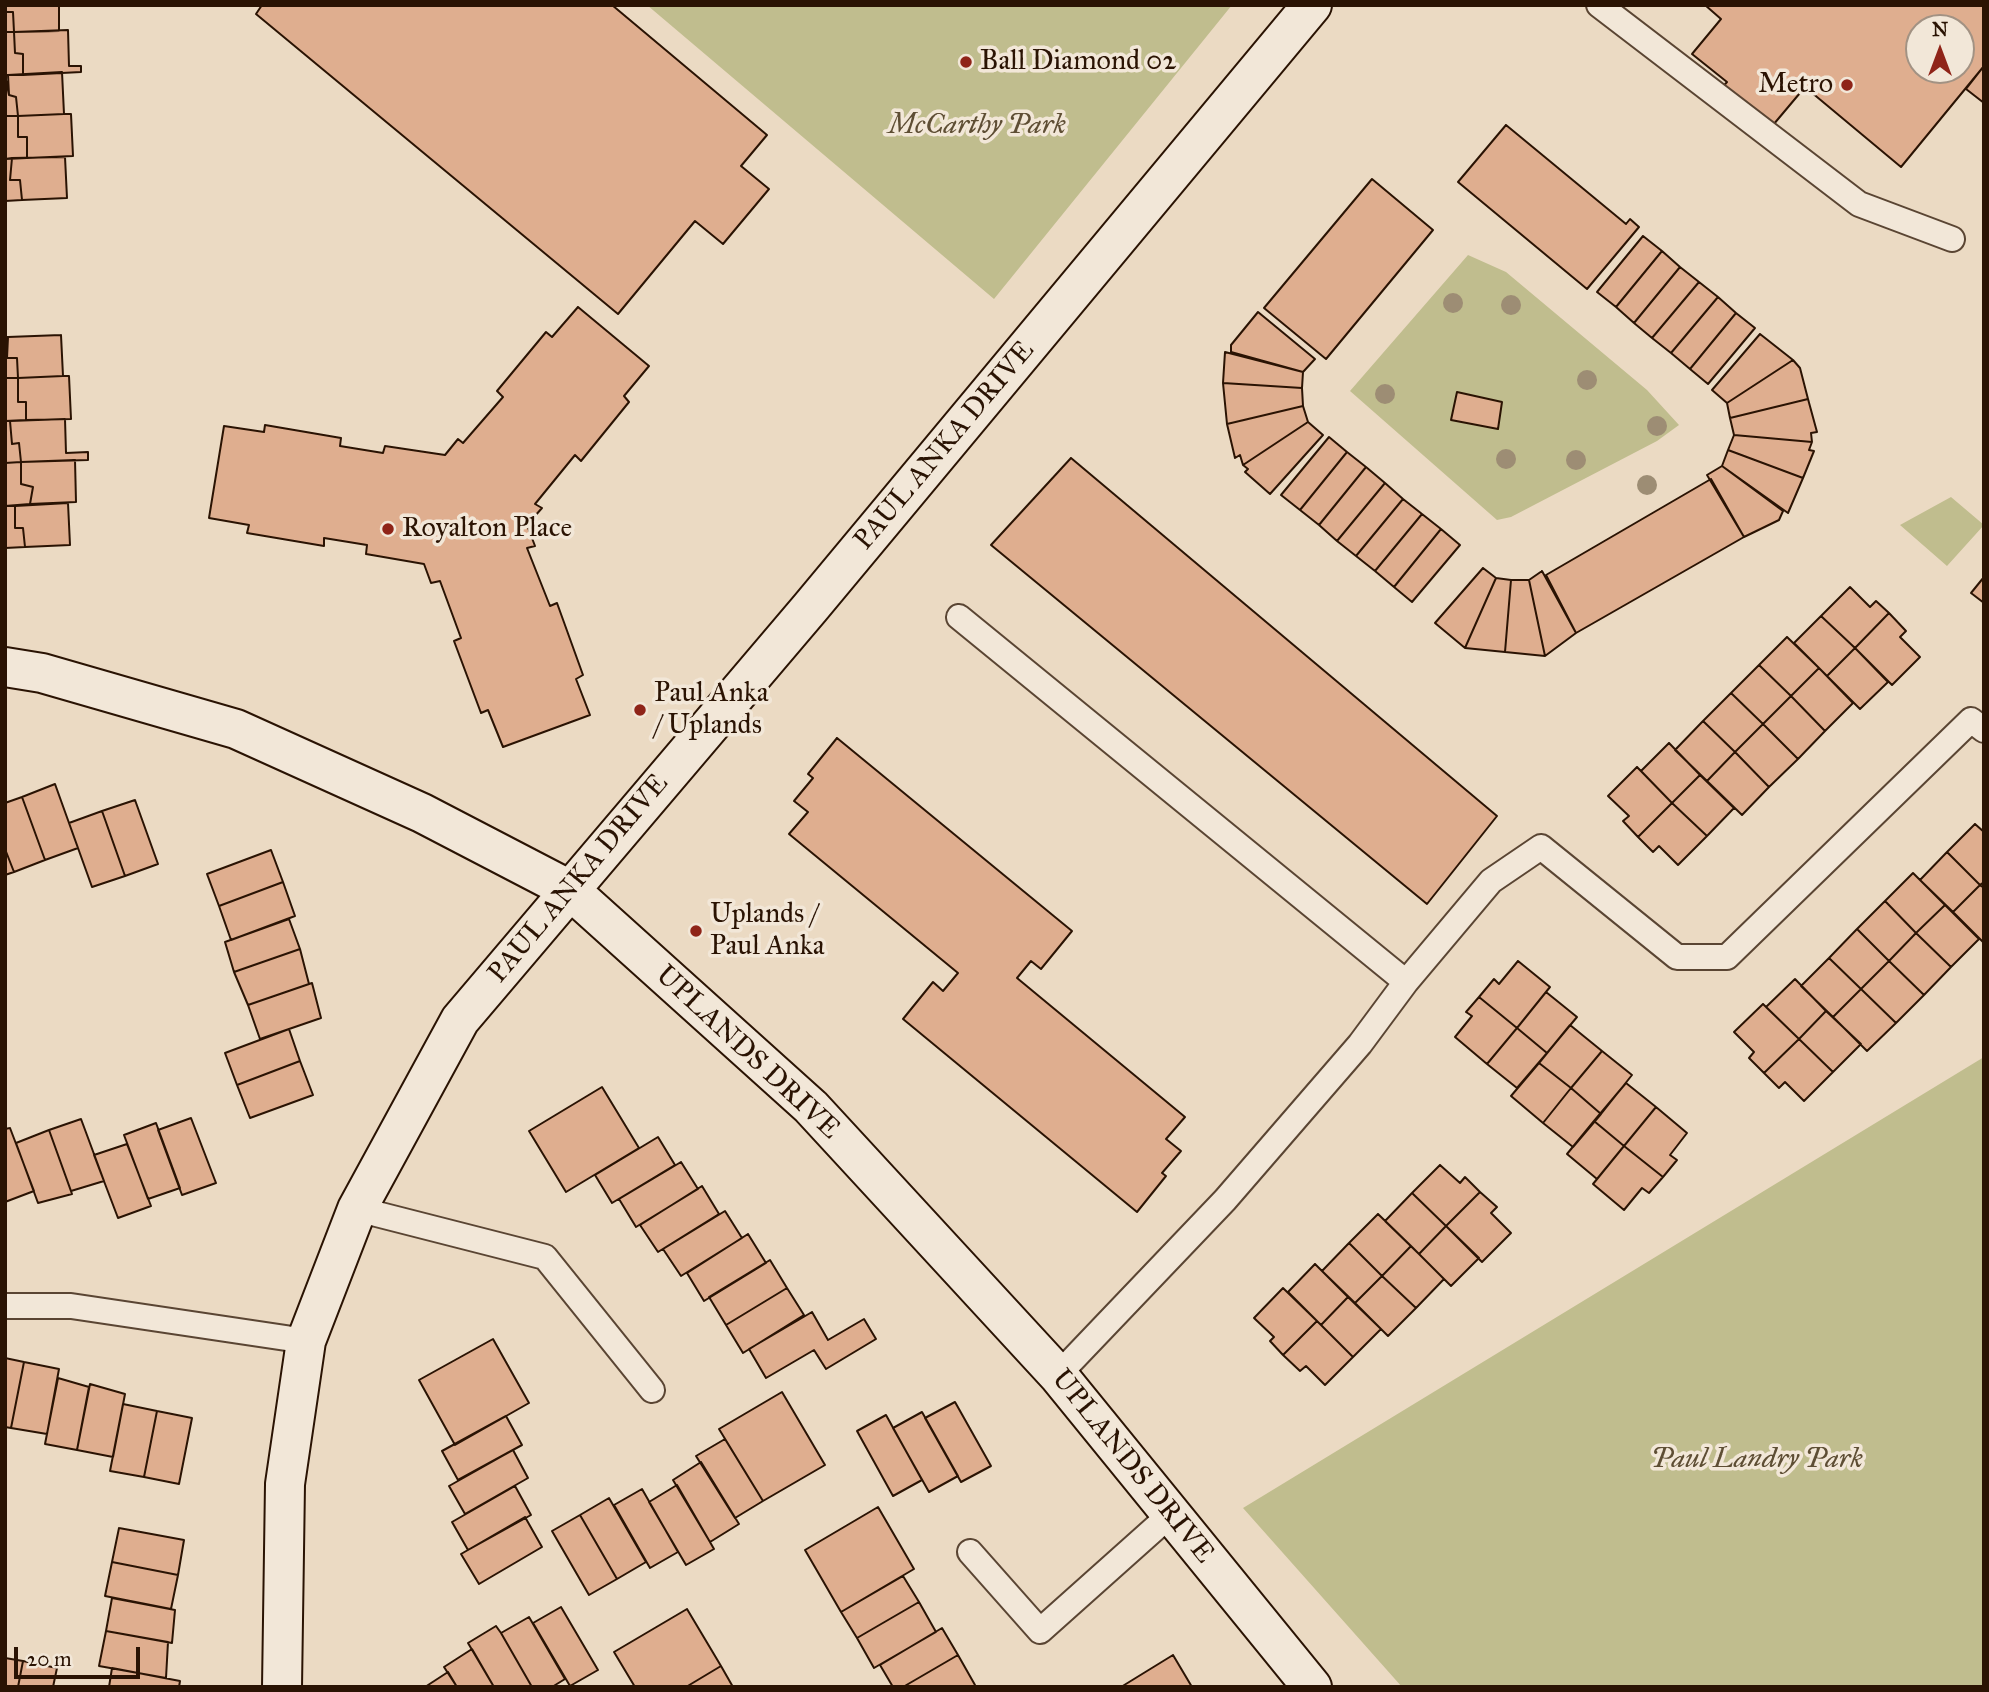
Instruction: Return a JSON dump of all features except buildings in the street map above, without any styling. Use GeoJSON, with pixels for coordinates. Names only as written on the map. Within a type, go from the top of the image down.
{"type":"FeatureCollection","features":[{"type":"Feature","properties":{"kind":"street","name":"PAUL ANKA DRIVE"},"geometry":{"type":"LineString","coordinates":[[282,1687],[285,1484],[306,1341],[356,1209],[460,1020],[810,608],[1312,5]]}},
{"type":"Feature","properties":{"kind":"street","name":"UPLANDS DRIVE"},"geometry":{"type":"LineString","coordinates":[[5,667],[42,673],[236,729],[422,813],[570,890],[811,1107],[1058,1375],[1312,1687]]}},
{"type":"Feature","properties":{"kind":"lane"},"geometry":{"type":"LineString","coordinates":[[1600,5],[1859,204],[1952,239]]}},
{"type":"Feature","properties":{"kind":"lane"},"geometry":{"type":"LineString","coordinates":[[958,617],[1406,982]]}},
{"type":"Feature","properties":{"kind":"lane"},"geometry":{"type":"LineString","coordinates":[[1058,1375],[1225,1200],[1360,1044],[1406,982],[1491,881],[1541,847],[1677,957],[1727,957],[1971,720],[1984,730]]}},
{"type":"Feature","properties":{"kind":"lane"},"geometry":{"type":"LineString","coordinates":[[356,1209],[545,1257],[652,1390]]}},
{"type":"Feature","properties":{"kind":"lane"},"geometry":{"type":"LineString","coordinates":[[5,1306],[71,1306],[306,1341]]}},
{"type":"Feature","properties":{"kind":"lane"},"geometry":{"type":"LineString","coordinates":[[970,1552],[1040,1630],[1171,1514]]}},
{"type":"Feature","properties":{"kind":"green space","name":"McCarthy Park"},"geometry":{"type":"Polygon","coordinates":[[[647,5],[1232,5],[994,299],[647,5]]]}},
{"type":"Feature","properties":{"kind":"green space"},"geometry":{"type":"Polygon","coordinates":[[[1468,255],[1506,272],[1647,390],[1679,425],[1657,441],[1511,517],[1497,520],[1350,391],[1468,255]]]}},
{"type":"Feature","properties":{"kind":"green space"},"geometry":{"type":"Polygon","coordinates":[[[1951,497],[1984,525],[1947,566],[1900,525],[1951,497]]]}},
{"type":"Feature","properties":{"kind":"green space","name":"Paul Landry Park"},"geometry":{"type":"Polygon","coordinates":[[[1984,1057],[1984,1687],[1402,1687],[1243,1508],[1984,1057]]]}},
{"type":"Feature","properties":{"kind":"place","name":"Ball Diamond 02"},"geometry":{"type":"Point","coordinates":[966,62]}},
{"type":"Feature","properties":{"kind":"place","name":"Metro"},"geometry":{"type":"Point","coordinates":[1847,85]}},
{"type":"Feature","properties":{"kind":"place","name":"Royalton Place"},"geometry":{"type":"Point","coordinates":[388,529]}},
{"type":"Feature","properties":{"kind":"place","name":"Paul Anka / Uplands"},"geometry":{"type":"Point","coordinates":[640,710]}},
{"type":"Feature","properties":{"kind":"place","name":"Uplands / Paul Anka"},"geometry":{"type":"Point","coordinates":[696,931]}}]}
